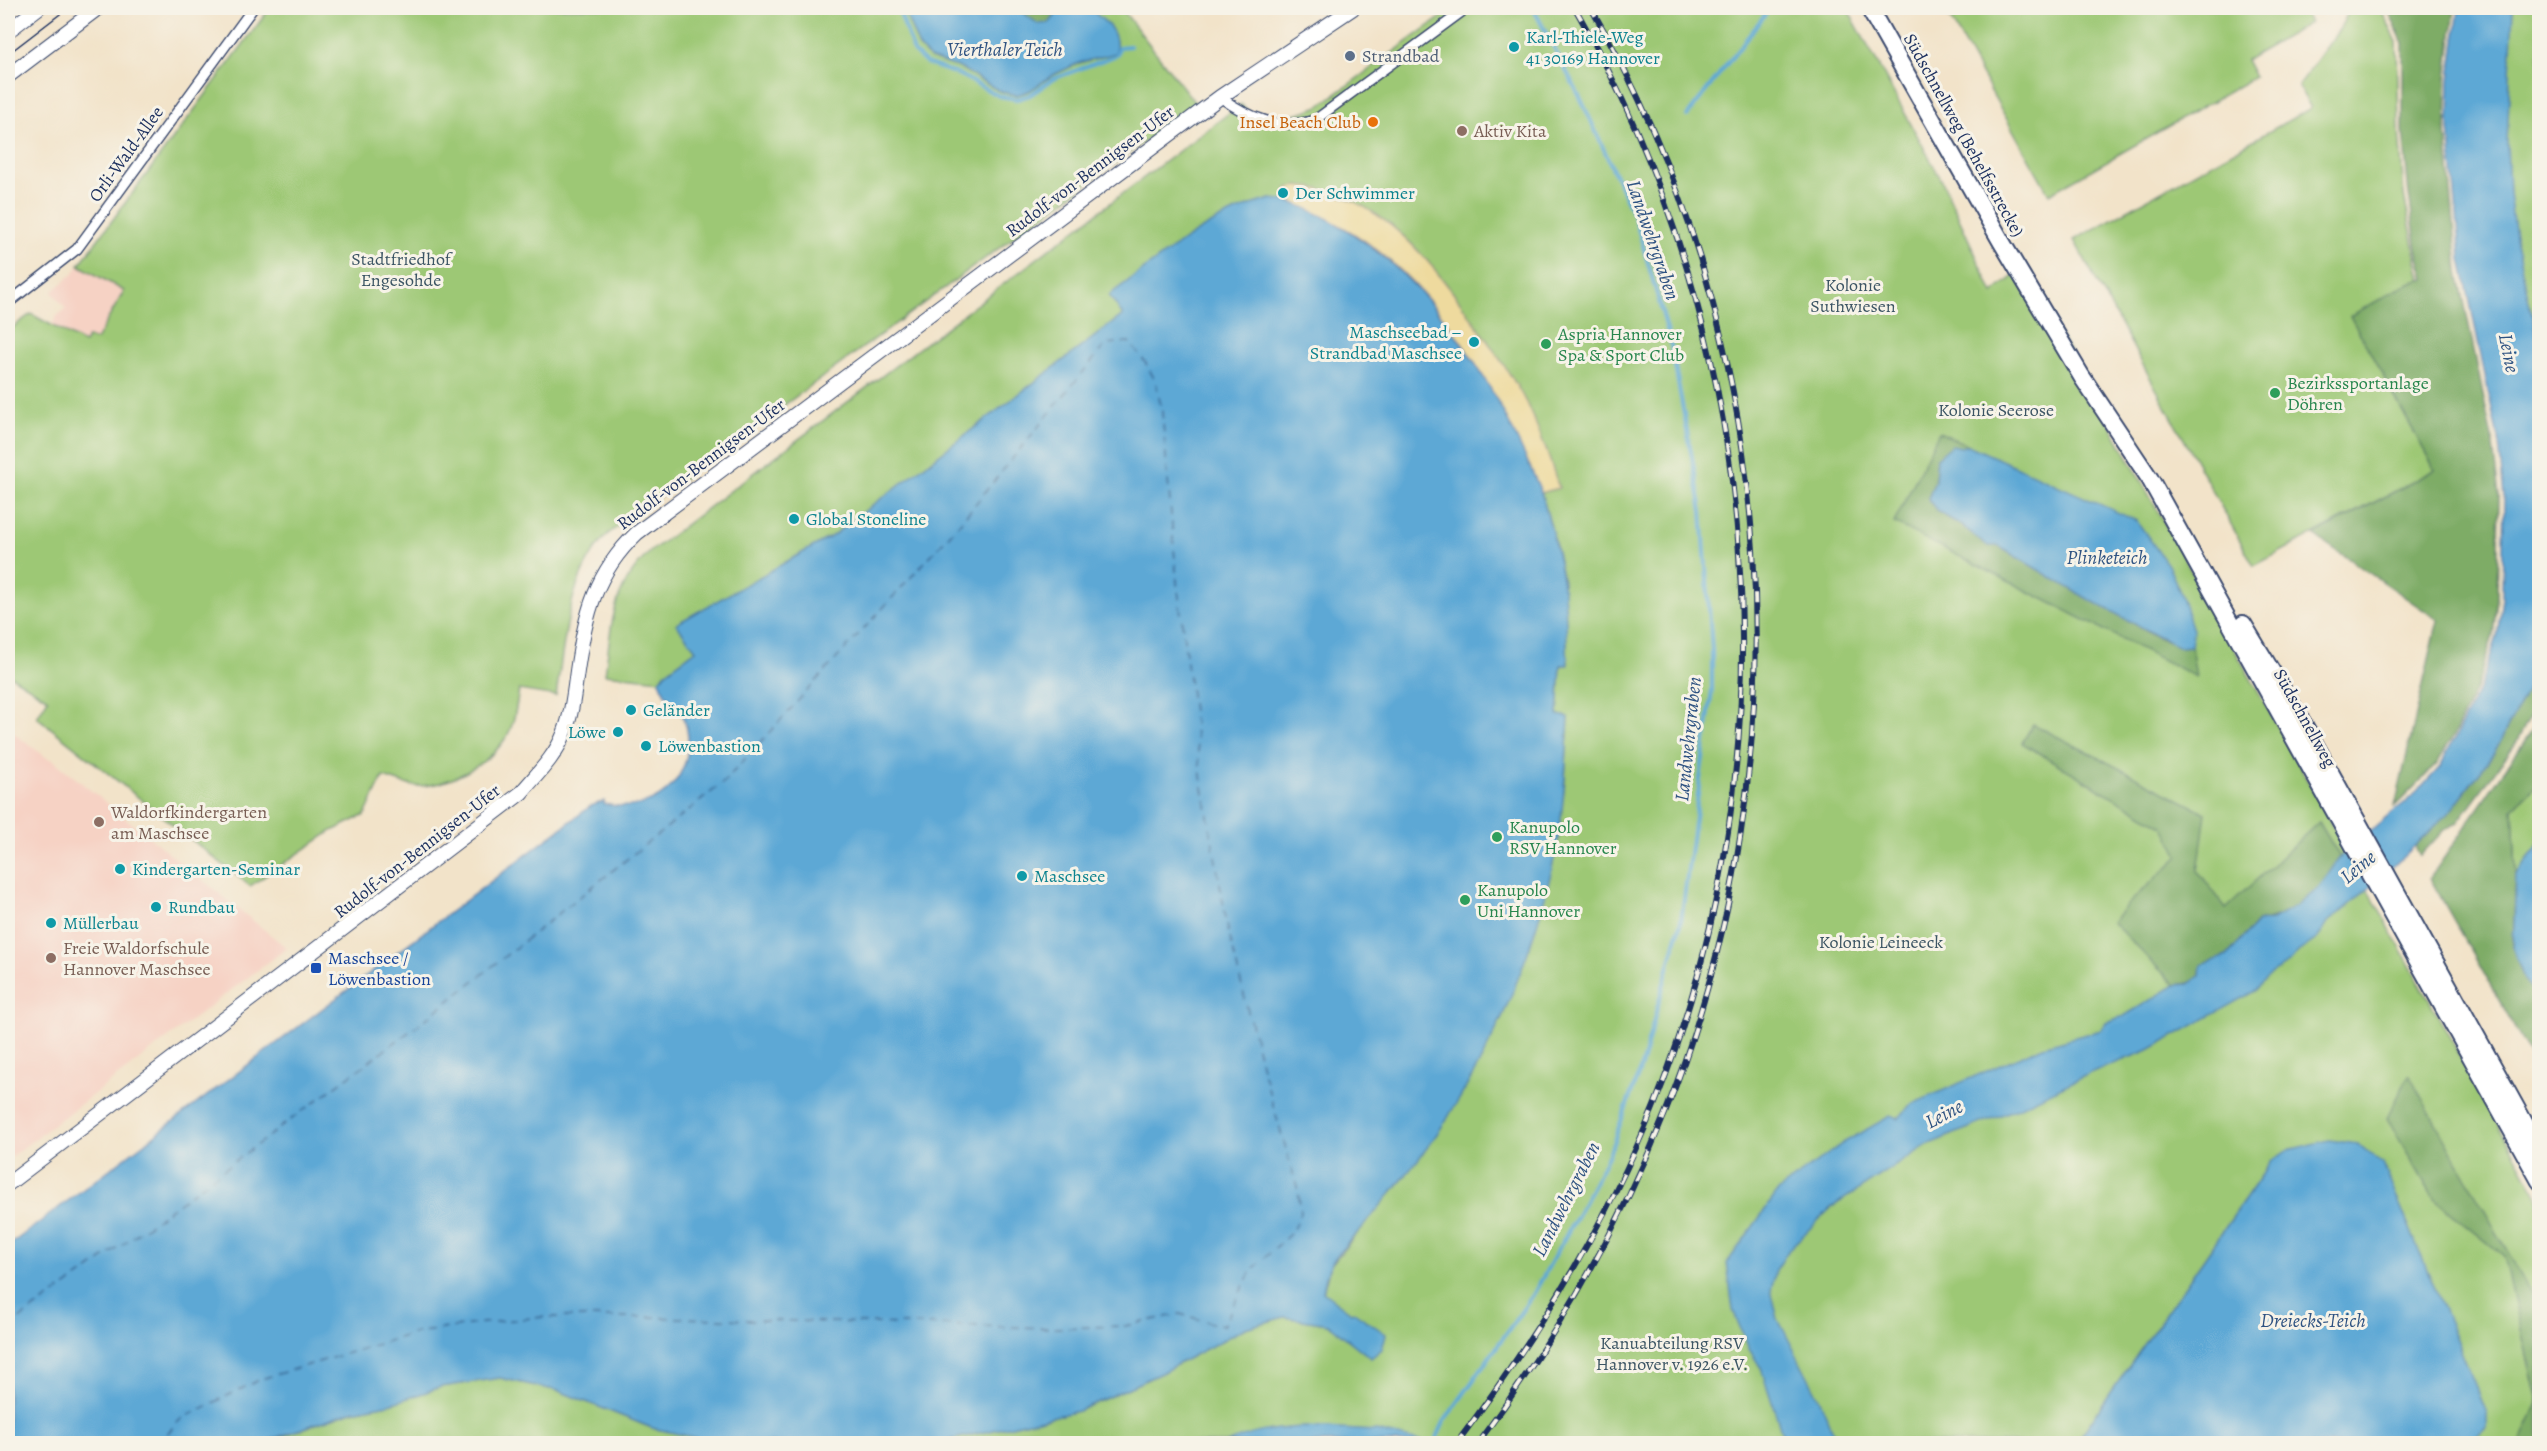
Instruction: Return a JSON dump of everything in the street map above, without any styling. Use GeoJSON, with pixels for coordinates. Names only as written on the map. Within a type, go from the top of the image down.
{"type":"FeatureCollection","features":[{"type":"Feature","properties":{"kind":"highway"},"geometry":{"type":"LineString","coordinates":[[1856,8],[1917,106],[1952,156]]}},
{"type":"Feature","properties":{"kind":"highway","name":"Südschnellweg (Behelfsstrecke)"},"geometry":{"type":"LineString","coordinates":[[1869,8],[1952,156],[2026,281]]}},
{"type":"Feature","properties":{"kind":"highway","name":"Südschnellweg (Behelfsstrecke)"},"geometry":{"type":"LineString","coordinates":[[1877,8],[2024,263]]}},
{"type":"Feature","properties":{"kind":"highway","name":"Südschnellweg"},"geometry":{"type":"LineString","coordinates":[[2024,263],[2082,362],[2157,476],[2324,777],[2406,941],[2540,1181]]}},
{"type":"Feature","properties":{"kind":"highway","name":"Südschnellweg"},"geometry":{"type":"LineString","coordinates":[[2026,281],[2082,377],[2150,479],[2324,777],[2416,926],[2540,1151]]}},
{"type":"Feature","properties":{"kind":"street"},"geometry":{"type":"LineString","coordinates":[[8,31],[38,8]]}},
{"type":"Feature","properties":{"kind":"street"},"geometry":{"type":"LineString","coordinates":[[8,76],[98,8]]}},
{"type":"Feature","properties":{"kind":"street","name":"Orli-Wald-Allee"},"geometry":{"type":"LineString","coordinates":[[8,303],[77,249],[253,8]]}},
{"type":"Feature","properties":{"kind":"street","name":"Rudolf-von-Bennigsen-Ufer"},"geometry":{"type":"LineString","coordinates":[[8,1184],[521,793],[551,758],[563,737],[573,703],[580,645],[592,599],[609,564],[638,533],[1220,97],[1353,8]]}},
{"type":"Feature","properties":{"kind":"street"},"geometry":{"type":"LineString","coordinates":[[1220,97],[1261,120],[1278,125],[1296,125],[1315,120],[1467,8]]}},
{"type":"Feature","properties":{"kind":"shaded area"},"geometry":{"type":"Polygon","coordinates":[[[79,265],[124,291],[96,341],[85,343],[52,325],[57,316],[66,309],[52,292],[74,273],[79,265]]]}},
{"type":"Feature","properties":{"kind":"shaded area","name":"Freie Waldorfschule Hannover Maschsee"},"geometry":{"type":"Polygon","coordinates":[[[8,729],[53,760],[287,948],[8,1159],[8,729]]]}},
{"type":"Feature","properties":{"kind":"green space","name":"Stadtfriedhof Engesohde"},"geometry":{"type":"Polygon","coordinates":[[[270,8],[1121,8],[1196,104],[608,534],[594,551],[576,589],[570,610],[556,696],[519,690],[511,728],[505,739],[488,758],[452,779],[426,786],[414,786],[383,777],[365,815],[332,831],[250,886],[37,717],[48,699],[8,674],[8,331],[31,314],[84,343],[88,337],[96,340],[124,291],[79,265],[270,8]]]}},
{"type":"Feature","properties":{"kind":"green space"},"geometry":{"type":"Polygon","coordinates":[[[1017,8],[1054,8],[1055,16],[1049,23],[1038,24],[1017,8]]]}},
{"type":"Feature","properties":{"kind":"green space"},"geometry":{"type":"Polygon","coordinates":[[[1454,8],[1847,8],[1941,179],[1993,293],[2023,268],[2539,1198],[2539,1443],[2468,1443],[2486,1427],[2271,1162],[2076,1443],[935,1443],[1078,1411],[1161,1373],[1245,1328],[1284,1317],[1328,1324],[1339,1331],[1338,1333],[1352,1314],[1323,1293],[1330,1266],[1405,1176],[1467,1085],[1501,1019],[1521,970],[1558,839],[1565,780],[1569,717],[1558,715],[1561,665],[1568,665],[1563,581],[1554,537],[1541,493],[1271,199],[1248,206],[1206,227],[1167,252],[1110,295],[1123,315],[832,536],[677,624],[696,650],[665,673],[660,680],[605,674],[612,622],[621,593],[638,565],[651,551],[1241,104],[1249,111],[1268,117],[1300,113],[1319,106],[1454,8]]]}},
{"type":"Feature","properties":{"kind":"green space"},"geometry":{"type":"Polygon","coordinates":[[[1944,8],[2302,8],[2310,23],[2246,60],[2255,77],[2049,194],[1944,8]]]}},
{"type":"Feature","properties":{"kind":"green space","name":"Bezirkssportanlage Döhren"},"geometry":{"type":"Polygon","coordinates":[[[2350,8],[2380,8],[2397,42],[2399,131],[2404,196],[2421,280],[2409,283],[2351,317],[2435,470],[2254,566],[2074,240],[2311,108],[2298,86],[2341,27],[2350,8]]]}},
{"type":"Feature","properties":{"kind":"green space"},"geometry":{"type":"Polygon","coordinates":[[[2387,8],[2455,8],[2447,79],[2446,132],[2458,272],[2492,438],[2499,496],[2497,598],[2493,636],[2476,689],[2437,764],[2395,806],[2438,620],[2314,535],[2435,470],[2350,316],[2409,283],[2425,279],[2417,250],[2403,131],[2403,43],[2387,8]]]}},
{"type":"Feature","properties":{"kind":"green space"},"geometry":{"type":"Polygon","coordinates":[[[2513,8],[2539,8],[2539,351],[2514,232],[2507,169],[2507,100],[2513,8]]]}},
{"type":"Feature","properties":{"kind":"green space"},"geometry":{"type":"Polygon","coordinates":[[[1939,432],[1968,445],[1937,458],[1935,481],[1928,499],[1938,512],[2155,636],[2173,643],[2191,646],[2196,677],[1894,523],[1939,432]]]}},
{"type":"Feature","properties":{"kind":"green space"},"geometry":{"type":"Polygon","coordinates":[[[2539,651],[2539,699],[2516,743],[2457,823],[2443,831],[2420,856],[2415,846],[2474,780],[2504,733],[2529,680],[2539,651]]]}},
{"type":"Feature","properties":{"kind":"green space"},"geometry":{"type":"Polygon","coordinates":[[[2539,720],[2539,783],[2513,808],[2516,875],[2513,948],[2525,982],[2539,999],[2539,1071],[2430,878],[2539,720]]]}},
{"type":"Feature","properties":{"kind":"green space"},"geometry":{"type":"Polygon","coordinates":[[[2033,724],[2206,813],[2198,871],[2226,908],[2319,822],[2340,857],[2313,895],[2283,914],[2257,922],[2227,956],[2201,965],[2200,976],[2194,981],[2175,985],[2112,922],[2179,856],[2164,827],[2022,743],[2033,724]]]}},
{"type":"Feature","properties":{"kind":"green space"},"geometry":{"type":"Polygon","coordinates":[[[2539,783],[2539,844],[2516,875],[2513,808],[2539,783]]]}},
{"type":"Feature","properties":{"kind":"green space"},"geometry":{"type":"Polygon","coordinates":[[[2409,1075],[2539,1308],[2539,1443],[2520,1443],[2538,1403],[2504,1256],[2434,1199],[2387,1118],[2409,1075]]]}},
{"type":"Feature","properties":{"kind":"green space"},"geometry":{"type":"Polygon","coordinates":[[[500,1378],[559,1391],[652,1428],[726,1443],[261,1444],[352,1411],[393,1403],[441,1387],[500,1378]]]}},
{"type":"Feature","properties":{"kind":"sand","name":"Maschseebad – Strandbad Maschsee"},"geometry":{"type":"Polygon","coordinates":[[[1297,186],[1327,191],[1355,202],[1380,217],[1403,236],[1444,281],[1517,386],[1538,429],[1559,488],[1541,493],[1507,420],[1487,384],[1441,315],[1415,284],[1353,233],[1287,200],[1287,188],[1297,186]]]}},
{"type":"Feature","properties":{"kind":"water","name":"Vierthaler Teich"},"geometry":{"type":"Polygon","coordinates":[[[903,8],[1017,8],[1038,24],[1049,23],[1055,16],[1054,8],[1089,8],[1113,32],[1116,53],[1079,63],[1053,75],[1029,91],[1017,95],[1001,92],[962,69],[930,58],[919,47],[903,8]]]}},
{"type":"Feature","properties":{"kind":"water","name":"Leine"},"geometry":{"type":"Polygon","coordinates":[[[2459,8],[2513,8],[2507,143],[2509,193],[2516,243],[2540,351],[2540,651],[2526,692],[2494,753],[2449,813],[2378,881],[2328,922],[2318,938],[2298,952],[2289,963],[2271,973],[2255,991],[2151,1049],[2093,1072],[2016,1109],[1927,1145],[1832,1207],[1790,1248],[1776,1270],[1771,1290],[1778,1319],[1819,1398],[1838,1443],[1785,1443],[1761,1368],[1749,1349],[1733,1310],[1727,1263],[1779,1190],[1843,1143],[1890,1116],[1898,1119],[1910,1105],[2043,1046],[2101,1030],[2106,1022],[2124,1016],[2175,985],[2188,984],[2200,976],[2201,965],[2227,956],[2257,922],[2272,920],[2295,907],[2319,888],[2340,857],[2417,792],[2440,767],[2479,690],[2497,637],[2502,598],[2504,498],[2499,443],[2461,259],[2449,128],[2450,80],[2459,8]]]}},
{"type":"Feature","properties":{"kind":"water","name":"Maschsee"},"geometry":{"type":"Polygon","coordinates":[[[1271,199],[1294,203],[1309,209],[1361,239],[1415,287],[1462,343],[1500,405],[1539,488],[1556,548],[1565,600],[1568,665],[1561,665],[1558,715],[1569,717],[1562,809],[1550,877],[1528,953],[1498,1026],[1462,1095],[1423,1154],[1337,1256],[1327,1275],[1323,1292],[1351,1313],[1354,1312],[1386,1334],[1382,1349],[1371,1358],[1328,1324],[1284,1317],[1245,1328],[1161,1373],[1078,1411],[936,1443],[719,1443],[652,1428],[559,1391],[500,1378],[441,1387],[393,1403],[352,1411],[261,1443],[8,1443],[8,1246],[591,806],[604,801],[607,805],[632,806],[647,803],[660,796],[679,776],[688,749],[688,734],[684,720],[663,691],[660,680],[665,673],[696,650],[676,624],[832,536],[1123,315],[1109,295],[1206,227],[1248,206],[1271,199]]]}},
{"type":"Feature","properties":{"kind":"water","name":"Plinketeich"},"geometry":{"type":"Polygon","coordinates":[[[1952,445],[1961,447],[1968,445],[2137,521],[2168,565],[2181,594],[2193,630],[2191,646],[2179,647],[2088,599],[1998,546],[1988,546],[1961,525],[1938,512],[1928,499],[1935,481],[1937,458],[1952,445]]]}},
{"type":"Feature","properties":{"kind":"water"},"geometry":{"type":"Polygon","coordinates":[[[2539,844],[2539,999],[2525,982],[2513,948],[2516,875],[2539,844]]]}},
{"type":"Feature","properties":{"kind":"water","name":"Dreiecks-Teich"},"geometry":{"type":"Polygon","coordinates":[[[2329,1140],[2358,1144],[2383,1164],[2486,1411],[2486,1427],[2468,1444],[2076,1443],[2271,1162],[2288,1150],[2329,1140]]]}},
{"type":"Feature","properties":{"kind":"water"},"geometry":{"type":"Polygon","coordinates":[[[1306,1427],[1376,1431],[1428,1443],[1227,1443],[1266,1431],[1306,1427]]]}},
{"type":"Feature","properties":{"kind":"waterway","name":"Landwehrgraben"},"geometry":{"type":"LineString","coordinates":[[898,8],[914,52],[926,63],[960,75],[999,96],[1017,99],[1030,95],[1053,79],[1117,55],[1119,47],[1130,46]]}},
{"type":"Feature","properties":{"kind":"waterway","name":"Landwehrgraben"},"geometry":{"type":"LineString","coordinates":[[1434,1444],[1444,1422],[1533,1295],[1609,1154],[1641,1067],[1681,921],[1712,690],[1712,650],[1702,511],[1670,340],[1635,218],[1581,99],[1533,8]]}},
{"type":"Feature","properties":{"kind":"waterway"},"geometry":{"type":"LineString","coordinates":[[1687,116],[1770,8]]}},
{"type":"Feature","properties":{"kind":"ferry route"},"geometry":{"type":"LineString","coordinates":[[8,1327],[421,1023],[724,782],[954,530],[1106,344],[1129,342],[1145,362],[1156,382],[1162,412],[1177,582],[1201,776],[1228,930],[1262,1068],[1298,1190],[1301,1213],[1291,1233],[1251,1271],[1223,1326],[1180,1314],[1125,1326],[1051,1328],[645,1317],[543,1317],[483,1323],[415,1333],[261,1379],[181,1419],[157,1444]]}},
{"type":"Feature","properties":{"kind":"tram line"},"geometry":{"type":"LineString","coordinates":[[8,54],[68,8]]}},
{"type":"Feature","properties":{"kind":"railway"},"geometry":{"type":"LineString","coordinates":[[1456,1444],[1513,1364],[1591,1239],[1614,1196],[1654,1106],[1699,970],[1728,831],[1741,689],[1739,548],[1720,407],[1687,269],[1638,136],[1575,8]]}},
{"type":"Feature","properties":{"kind":"railway"},"geometry":{"type":"LineString","coordinates":[[1477,1444],[1532,1366],[1606,1242],[1648,1155],[1666,1111],[1711,976],[1740,836],[1754,694],[1753,550],[1736,408],[1703,270],[1655,135],[1591,8]]}},
{"type":"Feature","properties":{"kind":"place","name":"Karl-Thiele-Weg 41 30169 Hannover"},"geometry":{"type":"Point","coordinates":[1514,47]}},
{"type":"Feature","properties":{"kind":"place","name":"Strandbad"},"geometry":{"type":"Point","coordinates":[1350,56]}},
{"type":"Feature","properties":{"kind":"place","name":"Insel Beach Club"},"geometry":{"type":"Point","coordinates":[1373,122]}},
{"type":"Feature","properties":{"kind":"place","name":"Aktiv Kita"},"geometry":{"type":"Point","coordinates":[1462,131]}},
{"type":"Feature","properties":{"kind":"place","name":"Der Schwimmer"},"geometry":{"type":"Point","coordinates":[1283,193]}},
{"type":"Feature","properties":{"kind":"place","name":"Maschseebad – Strandbad Maschsee"},"geometry":{"type":"Point","coordinates":[1474,342]}},
{"type":"Feature","properties":{"kind":"place","name":"Aspria Hannover Spa & Sport Club"},"geometry":{"type":"Point","coordinates":[1546,344]}},
{"type":"Feature","properties":{"kind":"place","name":"Bezirkssportanlage Döhren"},"geometry":{"type":"Point","coordinates":[2275,393]}},
{"type":"Feature","properties":{"kind":"place","name":"Global Stoneline"},"geometry":{"type":"Point","coordinates":[794,519]}},
{"type":"Feature","properties":{"kind":"place","name":"Geländer"},"geometry":{"type":"Point","coordinates":[631,710]}},
{"type":"Feature","properties":{"kind":"place","name":"Löwe"},"geometry":{"type":"Point","coordinates":[618,732]}},
{"type":"Feature","properties":{"kind":"place","name":"Löwenbastion"},"geometry":{"type":"Point","coordinates":[646,746]}},
{"type":"Feature","properties":{"kind":"place","name":"Waldorfkindergarten am Maschsee"},"geometry":{"type":"Point","coordinates":[99,822]}},
{"type":"Feature","properties":{"kind":"place","name":"Kanupolo RSV Hannover"},"geometry":{"type":"Point","coordinates":[1497,837]}},
{"type":"Feature","properties":{"kind":"place","name":"Kindergarten-Seminar"},"geometry":{"type":"Point","coordinates":[120,869]}},
{"type":"Feature","properties":{"kind":"place","name":"Maschsee"},"geometry":{"type":"Point","coordinates":[1022,876]}},
{"type":"Feature","properties":{"kind":"place","name":"Kanupolo Uni Hannover"},"geometry":{"type":"Point","coordinates":[1465,900]}},
{"type":"Feature","properties":{"kind":"place","name":"Rundbau"},"geometry":{"type":"Point","coordinates":[156,907]}},
{"type":"Feature","properties":{"kind":"place","name":"Müllerbau"},"geometry":{"type":"Point","coordinates":[51,923]}},
{"type":"Feature","properties":{"kind":"place","name":"Freie Waldorfschule Hannover Maschsee"},"geometry":{"type":"Point","coordinates":[51,958]}},
{"type":"Feature","properties":{"kind":"place","name":"Maschsee / Löwenbastion"},"geometry":{"type":"Point","coordinates":[316,968]}},
{"type":"Feature","properties":{"kind":"park label","name":"Kolonie Suthwiesen"},"geometry":{"type":"Point","coordinates":[1853,295]}},
{"type":"Feature","properties":{"kind":"park label","name":"Kolonie Seerose"},"geometry":{"type":"Point","coordinates":[1996,410]}},
{"type":"Feature","properties":{"kind":"park label","name":"Kolonie Leineeck"},"geometry":{"type":"Point","coordinates":[1881,942]}},
{"type":"Feature","properties":{"kind":"park label","name":"Kanuabteilung RSV Hannover v. 1926 e.V."},"geometry":{"type":"Point","coordinates":[1672,1353]}}]}
